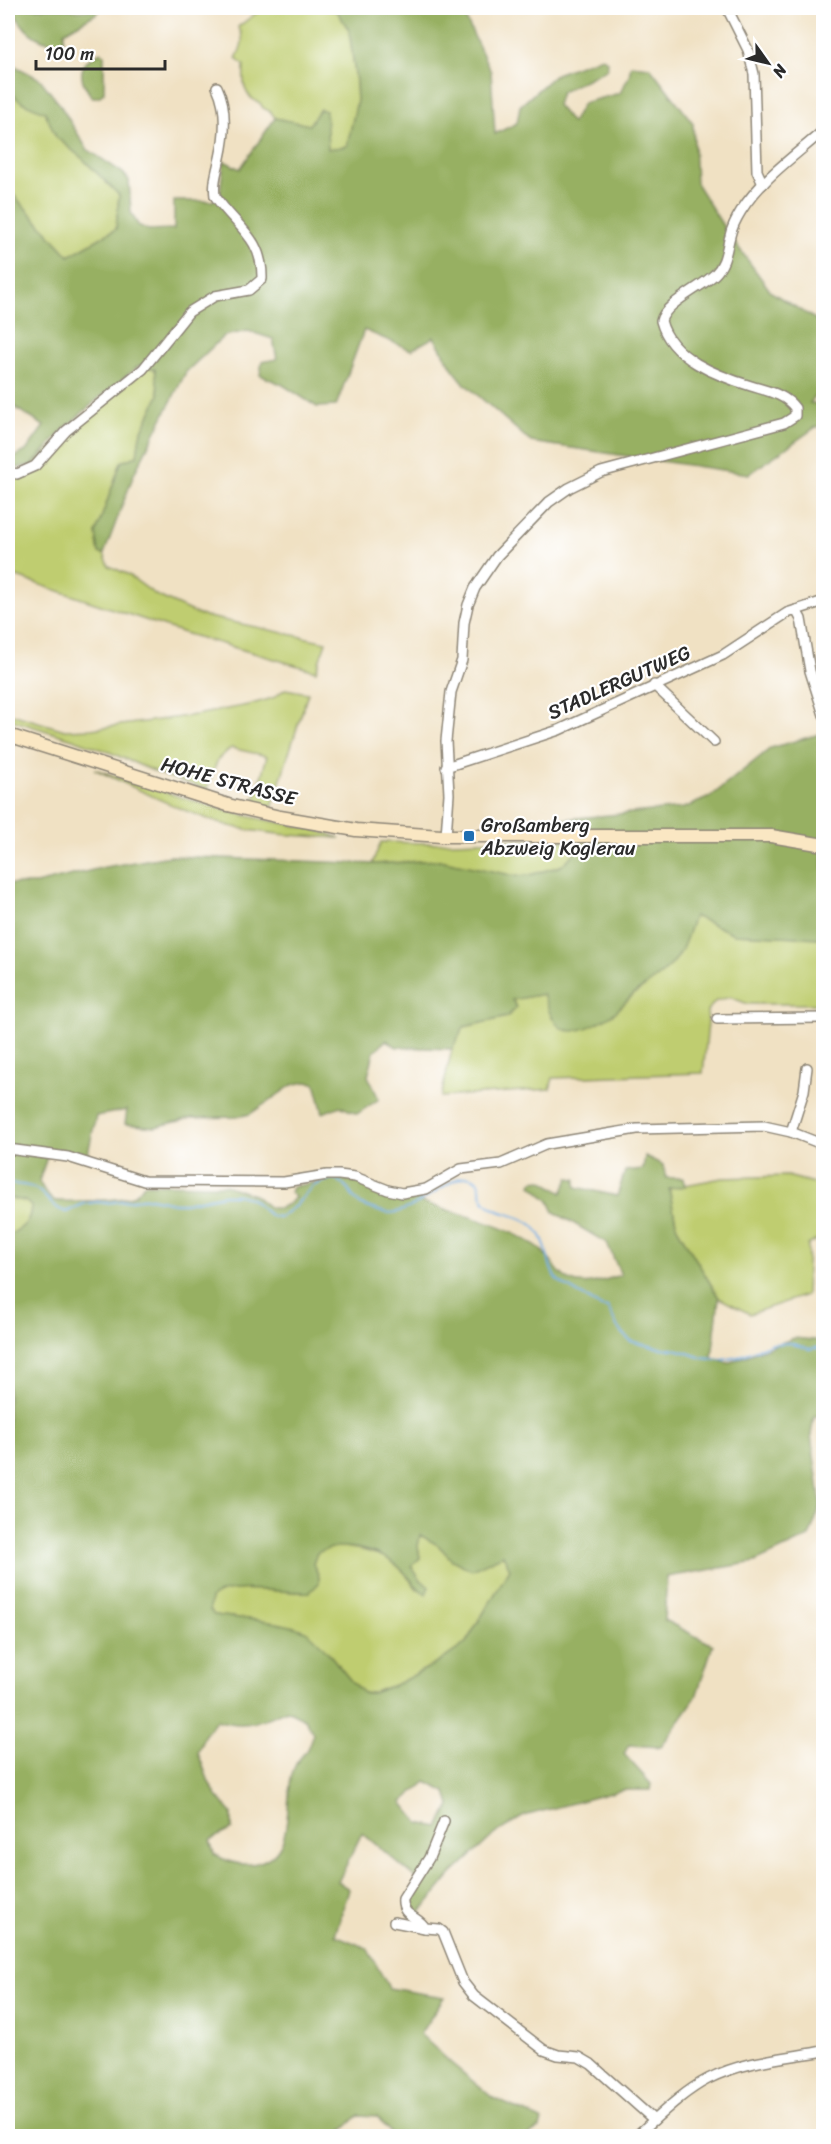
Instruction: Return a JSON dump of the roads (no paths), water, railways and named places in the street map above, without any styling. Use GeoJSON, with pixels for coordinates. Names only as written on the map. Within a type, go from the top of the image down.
{"type":"FeatureCollection","features":[{"type":"Feature","properties":{"kind":"main road","name":"HOHE STRASSE"},"geometry":{"type":"LineString","coordinates":[[8,735],[256,812],[356,830],[446,836],[760,836],[791,838],[824,844]]}},
{"type":"Feature","properties":{"kind":"street"},"geometry":{"type":"LineString","coordinates":[[727,8],[748,50],[754,74],[757,171],[763,184]]}},
{"type":"Feature","properties":{"kind":"street"},"geometry":{"type":"LineString","coordinates":[[8,472],[17,474],[34,466],[66,431],[143,369],[189,312],[215,296],[249,290],[262,279],[260,257],[248,233],[215,196],[215,179],[221,155],[224,118],[222,99],[217,87]]}},
{"type":"Feature","properties":{"kind":"street"},"geometry":{"type":"LineString","coordinates":[[446,836],[448,794],[446,741],[451,692],[462,660],[464,623],[471,596],[497,556],[535,514],[558,494],[601,472],[784,423],[795,416],[795,408],[783,397],[713,373],[687,356],[668,338],[660,321],[668,308],[706,282],[719,270],[725,259],[729,237],[736,220],[747,202],[763,184],[824,130]]}},
{"type":"Feature","properties":{"kind":"street","name":"STADLERGUTWEG"},"geometry":{"type":"LineString","coordinates":[[446,767],[477,755],[547,735],[723,655],[779,617],[824,602]]}},
{"type":"Feature","properties":{"kind":"street"},"geometry":{"type":"LineString","coordinates":[[796,610],[801,619],[810,671],[824,715]]}},
{"type":"Feature","properties":{"kind":"street"},"geometry":{"type":"LineString","coordinates":[[654,685],[714,742]]}},
{"type":"Feature","properties":{"kind":"street"},"geometry":{"type":"LineString","coordinates":[[717,1019],[824,1018]]}},
{"type":"Feature","properties":{"kind":"street"},"geometry":{"type":"LineString","coordinates":[[791,1132],[804,1091],[807,1068]]}},
{"type":"Feature","properties":{"kind":"street"},"geometry":{"type":"LineString","coordinates":[[8,1149],[68,1157],[144,1181],[284,1182],[339,1175],[355,1177],[392,1192],[406,1193],[426,1190],[461,1169],[497,1166],[543,1145],[644,1129],[753,1125],[791,1132],[824,1145]]}},
{"type":"Feature","properties":{"kind":"street"},"geometry":{"type":"LineString","coordinates":[[425,1928],[422,1923],[409,1915],[403,1901],[429,1858],[444,1821]]}},
{"type":"Feature","properties":{"kind":"street"},"geometry":{"type":"LineString","coordinates":[[394,1922],[439,1929],[443,1932],[465,1986],[480,2001],[544,2050],[553,2054],[579,2057],[591,2064],[654,2120]]}},
{"type":"Feature","properties":{"kind":"street"},"geometry":{"type":"LineString","coordinates":[[636,2136],[697,2085],[719,2074],[740,2067],[824,2051]]}},
{"type":"Feature","properties":{"kind":"waterway"},"geometry":{"type":"LineString","coordinates":[[8,1183],[33,1187],[56,1207],[66,1212],[83,1204],[97,1202],[151,1198],[185,1203],[224,1195],[238,1195],[250,1198],[271,1216],[280,1217],[295,1206],[313,1186],[332,1178],[344,1185],[362,1205],[381,1212],[395,1212],[407,1209],[453,1181],[471,1177],[479,1184],[486,1203],[497,1210],[526,1220],[537,1230],[544,1242],[555,1277],[601,1307],[608,1308],[617,1326],[630,1341],[679,1350],[702,1358],[722,1360],[738,1357],[771,1344],[790,1343],[809,1349],[824,1347]]}},
{"type":"Feature","properties":{"kind":"place","name":"Großamberg Abzweig Koglerau"},"geometry":{"type":"Point","coordinates":[469,836]}}]}
